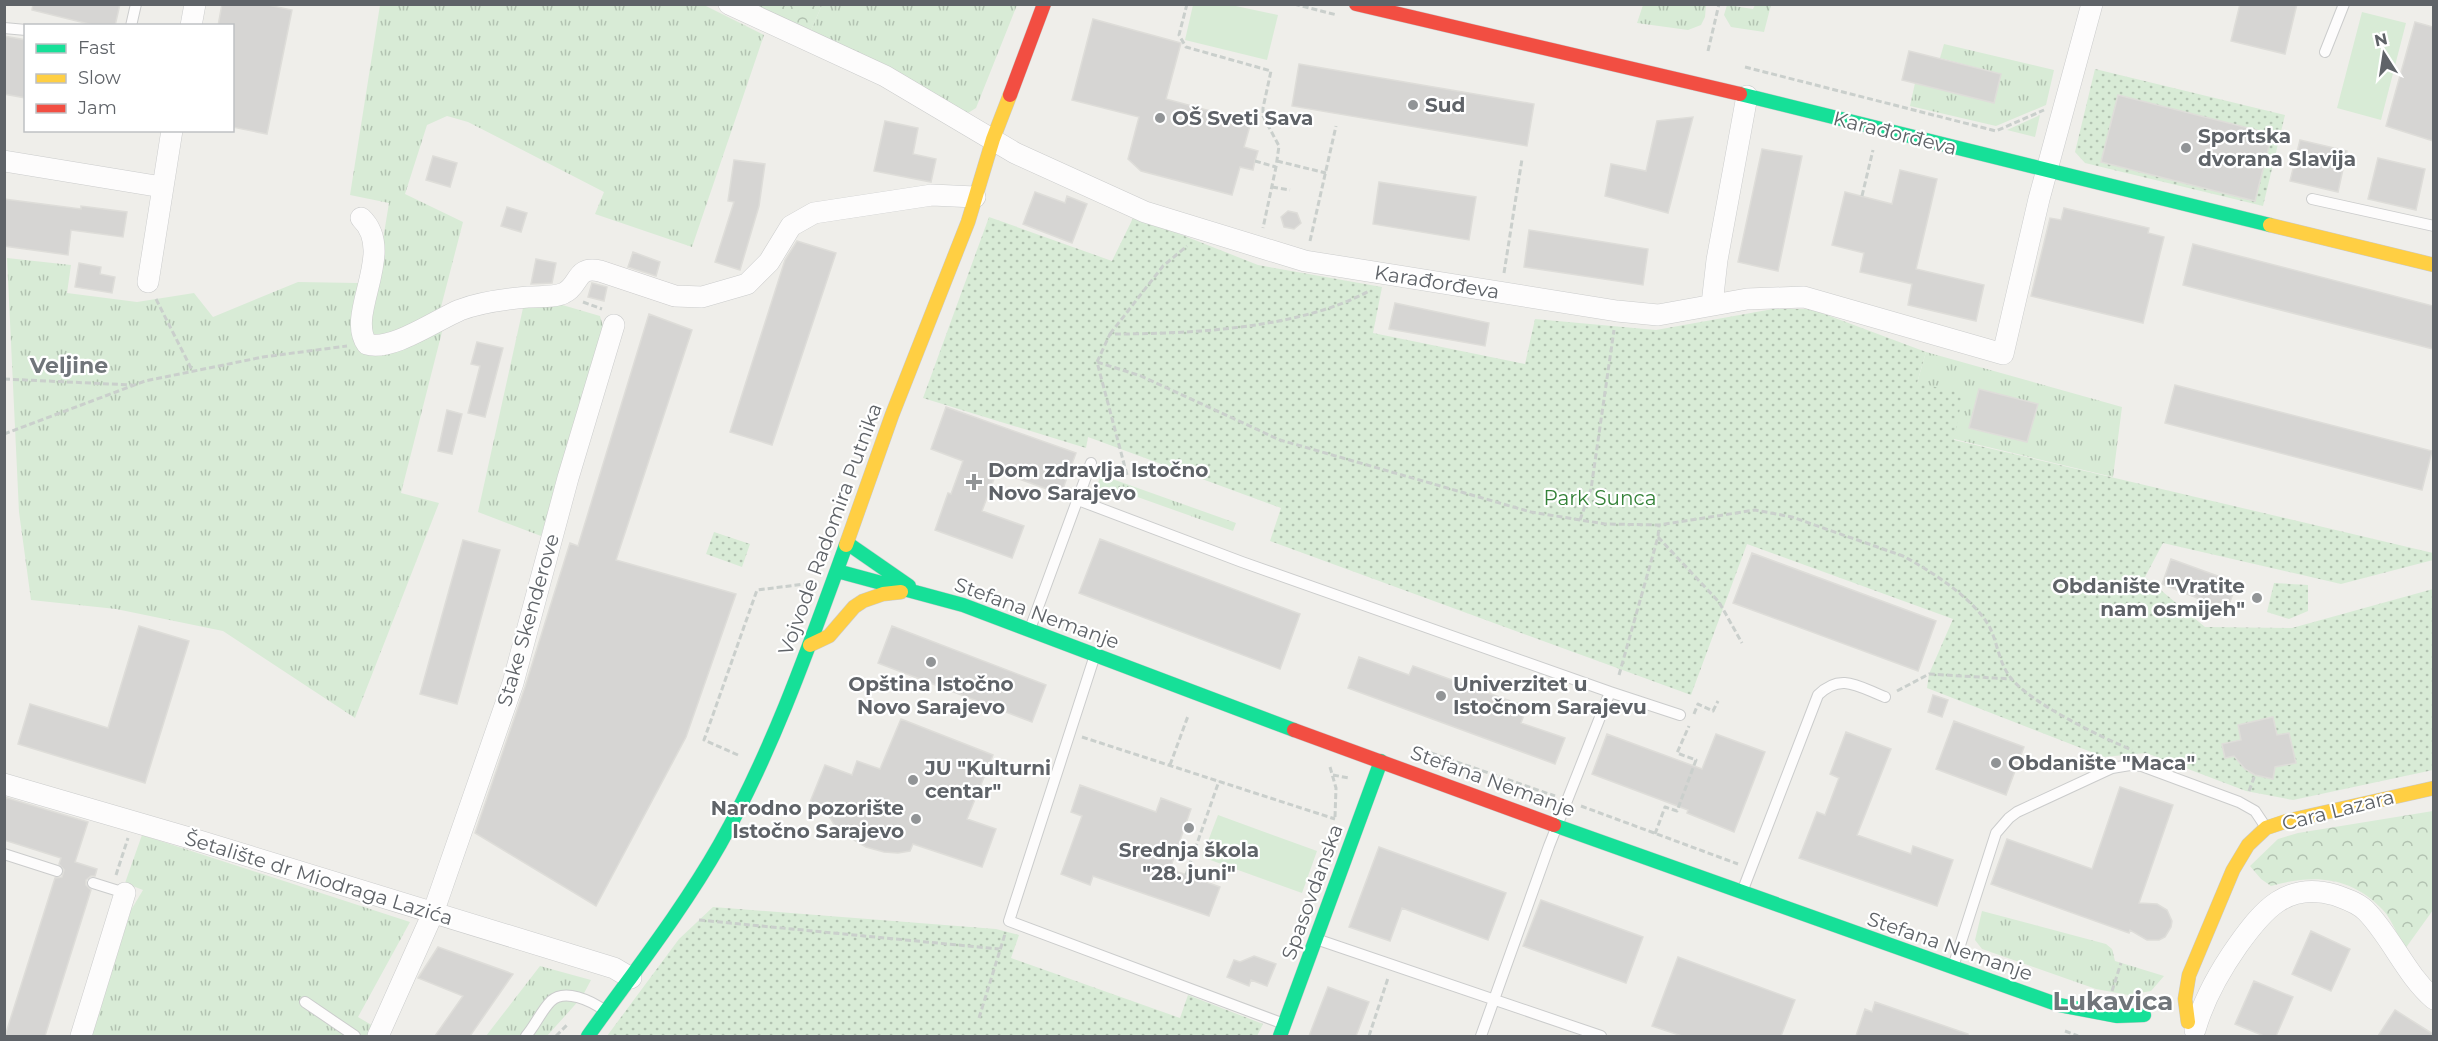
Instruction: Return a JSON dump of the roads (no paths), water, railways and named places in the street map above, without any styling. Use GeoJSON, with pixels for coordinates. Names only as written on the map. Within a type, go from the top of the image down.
{"type":"FeatureCollection","features":[{"type":"Feature","properties":{"kind":"main road","name":"Vojvode Radomira Putnika"},"geometry":{"type":"LineString","coordinates":[[588,1036],[631,978],[720,844],[759,764],[810,645],[892,415],[968,222],[993,140],[1044,4]]}},
{"type":"Feature","properties":{"kind":"main road","name":"Karađorđeva"},"geometry":{"type":"LineString","coordinates":[[1356,4],[1747,96],[2433,265]]}},
{"type":"Feature","properties":{"kind":"main road","name":"Stefana Nemanje"},"geometry":{"type":"LineString","coordinates":[[847,543],[915,591]]}},
{"type":"Feature","properties":{"kind":"main road","name":"Stefana Nemanje"},"geometry":{"type":"LineString","coordinates":[[837,571],[963,605],[1197,694],[1557,826],[2059,1005],[2117,1016],[2149,1013],[2128,1029]]}},
{"type":"Feature","properties":{"kind":"main road"},"geometry":{"type":"LineString","coordinates":[[810,645],[829,636],[854,607],[863,601],[882,594],[915,591]]}},
{"type":"Feature","properties":{"kind":"main road","name":"Spasovdanska"},"geometry":{"type":"LineString","coordinates":[[1282,1030],[1381,760]]}},
{"type":"Feature","properties":{"kind":"main road","name":"Cara Lazara"},"geometry":{"type":"LineString","coordinates":[[2172,997],[2188,975],[2233,870],[2248,845],[2266,828],[2312,814],[2433,788]]}},
{"type":"Feature","properties":{"kind":"main road","name":"Cara Lazara"},"geometry":{"type":"LineString","coordinates":[[2188,975],[2185,999],[2193,1029]]}},
{"type":"Feature","properties":{"kind":"main road","name":"Stefana Nemanje"},"geometry":{"type":"LineString","coordinates":[[2059,1005],[2092,1025]]}},
{"type":"Feature","properties":{"kind":"main road"},"geometry":{"type":"LineString","coordinates":[[2172,1013],[2193,1029]]}},
{"type":"Feature","properties":{"kind":"street"},"geometry":{"type":"LineString","coordinates":[[191,24],[195,4]]}},
{"type":"Feature","properties":{"kind":"street","name":"Karađorđeva"},"geometry":{"type":"LineString","coordinates":[[729,4],[885,76],[1015,153],[1145,212],[1305,261],[1617,311],[1672,314],[1712,304],[1765,297],[1804,297],[2002,354],[2047,169]]}},
{"type":"Feature","properties":{"kind":"street"},"geometry":{"type":"LineString","coordinates":[[2047,169],[2092,4]]}},
{"type":"Feature","properties":{"kind":"street"},"geometry":{"type":"LineString","coordinates":[[1712,304],[1717,260],[1747,96]]}},
{"type":"Feature","properties":{"kind":"street"},"geometry":{"type":"LineString","coordinates":[[148,282],[172,132]]}},
{"type":"Feature","properties":{"kind":"street"},"geometry":{"type":"LineString","coordinates":[[4,161],[162,187]]}},
{"type":"Feature","properties":{"kind":"street"},"geometry":{"type":"LineString","coordinates":[[361,218],[367,224],[375,246],[362,334],[367,344],[375,346],[393,342],[435,321],[474,306],[525,297],[562,294],[568,291],[581,274],[595,270],[675,296],[688,298],[721,293],[739,288],[754,278],[778,248],[791,226],[814,213],[932,195],[975,197]]}},
{"type":"Feature","properties":{"kind":"street","name":"Stake Skenderove"},"geometry":{"type":"LineString","coordinates":[[378,1036],[433,913],[513,683],[568,478],[614,325]]}},
{"type":"Feature","properties":{"kind":"street","name":"Šetalište dr Miodraga Lazića"},"geometry":{"type":"LineString","coordinates":[[4,784],[193,839],[614,968],[631,978]]}},
{"type":"Feature","properties":{"kind":"street"},"geometry":{"type":"LineString","coordinates":[[2193,1029],[2217,975],[2258,916],[2283,898],[2306,891],[2337,896],[2366,910],[2416,980],[2433,999]]}},
{"type":"Feature","properties":{"kind":"street"},"geometry":{"type":"LineString","coordinates":[[81,1036],[125,893]]}},
{"type":"Feature","properties":{"kind":"lane"},"geometry":{"type":"LineString","coordinates":[[131,24],[136,4]]}},
{"type":"Feature","properties":{"kind":"lane"},"geometry":{"type":"LineString","coordinates":[[2325,52],[2344,4]]}},
{"type":"Feature","properties":{"kind":"lane"},"geometry":{"type":"LineString","coordinates":[[4,28],[24,30]]}},
{"type":"Feature","properties":{"kind":"lane"},"geometry":{"type":"LineString","coordinates":[[2312,199],[2433,226]]}},
{"type":"Feature","properties":{"kind":"lane"},"geometry":{"type":"LineString","coordinates":[[1030,629],[1091,463]]}},
{"type":"Feature","properties":{"kind":"lane"},"geometry":{"type":"LineString","coordinates":[[1078,500],[1242,562],[1680,715]]}},
{"type":"Feature","properties":{"kind":"lane"},"geometry":{"type":"LineString","coordinates":[[1095,655],[1010,921],[1282,1030]]}},
{"type":"Feature","properties":{"kind":"lane"},"geometry":{"type":"LineString","coordinates":[[1742,893],[1818,695],[1836,682],[1850,683],[1885,697]]}},
{"type":"Feature","properties":{"kind":"lane"},"geometry":{"type":"LineString","coordinates":[[1480,1036],[1557,826],[1610,692]]}},
{"type":"Feature","properties":{"kind":"lane"},"geometry":{"type":"LineString","coordinates":[[1952,967],[1996,833],[2017,812],[2096,776],[2121,766],[2142,765],[2239,801],[2256,811],[2266,828]]}},
{"type":"Feature","properties":{"kind":"lane"},"geometry":{"type":"LineString","coordinates":[[4,854],[57,871]]}},
{"type":"Feature","properties":{"kind":"lane"},"geometry":{"type":"LineString","coordinates":[[93,883],[125,893]]}},
{"type":"Feature","properties":{"kind":"lane"},"geometry":{"type":"LineString","coordinates":[[1316,939],[1601,1036]]}},
{"type":"Feature","properties":{"kind":"lane"},"geometry":{"type":"LineString","coordinates":[[526,1036],[552,1000],[564,996],[592,1002],[607,1012]]}},
{"type":"Feature","properties":{"kind":"lane"},"geometry":{"type":"LineString","coordinates":[[305,1002],[355,1036]]}},
{"type":"Feature","properties":{"kind":"place","name":"Sud"},"geometry":{"type":"Point","coordinates":[1413,105]}},
{"type":"Feature","properties":{"kind":"place","name":"OŠ Sveti Sava"},"geometry":{"type":"Point","coordinates":[1160,118]}},
{"type":"Feature","properties":{"kind":"place","name":"Sportska dvorana Slavija"},"geometry":{"type":"Point","coordinates":[2186,148]}},
{"type":"Feature","properties":{"kind":"place","name":"Dom zdravlja Istočno Novo Sarajevo"},"geometry":{"type":"Point","coordinates":[974,482]}},
{"type":"Feature","properties":{"kind":"place","name":"Obdanište \"Vratite nam osmijeh\""},"geometry":{"type":"Point","coordinates":[2257,598]}},
{"type":"Feature","properties":{"kind":"place","name":"Opština Istočno Novo Sarajevo"},"geometry":{"type":"Point","coordinates":[931,662]}},
{"type":"Feature","properties":{"kind":"place","name":"Univerzitet u Istočnom Sarajevu"},"geometry":{"type":"Point","coordinates":[1441,696]}},
{"type":"Feature","properties":{"kind":"place","name":"Obdanište \"Maca\""},"geometry":{"type":"Point","coordinates":[1996,763]}},
{"type":"Feature","properties":{"kind":"place","name":"JU \"Kulturni centar\""},"geometry":{"type":"Point","coordinates":[913,780]}},
{"type":"Feature","properties":{"kind":"place","name":"Narodno pozorište Istočno Sarajevo"},"geometry":{"type":"Point","coordinates":[916,819]}},
{"type":"Feature","properties":{"kind":"place","name":"Srednja škola \"28. juni\""},"geometry":{"type":"Point","coordinates":[1189,828]}},
{"type":"Feature","properties":{"kind":"district","name":"Veljine"},"geometry":{"type":"Point","coordinates":[69,365]}},
{"type":"Feature","properties":{"kind":"district","name":"Lukavica"},"geometry":{"type":"Point","coordinates":[2113,1001]}},
{"type":"Feature","properties":{"kind":"park label","name":"Park Sunca"},"geometry":{"type":"Point","coordinates":[1600,498]}}]}
